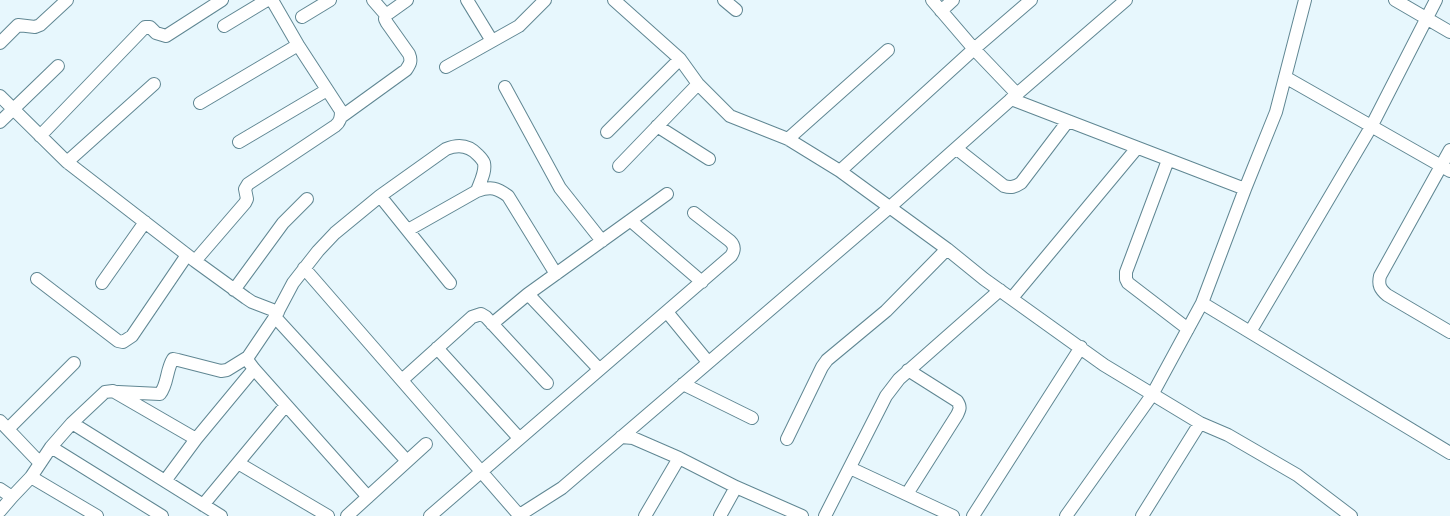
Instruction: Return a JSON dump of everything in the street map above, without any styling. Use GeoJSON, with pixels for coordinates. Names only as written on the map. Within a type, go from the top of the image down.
{"type":"FeatureCollection","features":[{"type":"Feature","properties":{"kind":"street"},"geometry":{"type":"LineString","coordinates":[[0,43],[18,26],[35,27],[40,25],[66,0]]}},
{"type":"Feature","properties":{"kind":"street"},"geometry":{"type":"LineString","coordinates":[[40,136],[145,27],[150,27],[156,33],[166,36],[222,0]]}},
{"type":"Feature","properties":{"kind":"street"},"geometry":{"type":"LineString","coordinates":[[224,26],[267,0]]}},
{"type":"Feature","properties":{"kind":"street"},"geometry":{"type":"LineString","coordinates":[[37,279],[118,341],[123,342],[132,336],[191,258],[245,203],[247,198],[244,189],[248,184],[339,122],[341,111],[298,45],[272,0]]}},
{"type":"Feature","properties":{"kind":"street"},"geometry":{"type":"LineString","coordinates":[[302,17],[330,0]]}},
{"type":"Feature","properties":{"kind":"street"},"geometry":{"type":"LineString","coordinates":[[341,117],[410,66],[411,60],[409,54],[387,24],[385,19],[386,15],[373,0]]}},
{"type":"Feature","properties":{"kind":"street"},"geometry":{"type":"LineString","coordinates":[[386,15],[407,0]]}},
{"type":"Feature","properties":{"kind":"street"},"geometry":{"type":"LineString","coordinates":[[467,0],[492,41]]}},
{"type":"Feature","properties":{"kind":"street"},"geometry":{"type":"LineString","coordinates":[[446,68],[519,26],[545,0]]}},
{"type":"Feature","properties":{"kind":"street"},"geometry":{"type":"LineString","coordinates":[[614,0],[680,59],[698,84],[730,116],[788,139],[840,171],[1104,365],[1200,423],[1228,435],[1297,475],[1352,516]]}},
{"type":"Feature","properties":{"kind":"street"},"geometry":{"type":"LineString","coordinates":[[724,0],[736,10]]}},
{"type":"Feature","properties":{"kind":"street"},"geometry":{"type":"LineString","coordinates":[[932,0],[1014,97],[1068,121],[1245,189]]}},
{"type":"Feature","properties":{"kind":"street"},"geometry":{"type":"LineString","coordinates":[[941,11],[953,0]]}},
{"type":"Feature","properties":{"kind":"street"},"geometry":{"type":"LineString","coordinates":[[840,171],[974,49],[1031,0]]}},
{"type":"Feature","properties":{"kind":"street"},"geometry":{"type":"LineString","coordinates":[[304,268],[519,516],[562,488],[630,438],[683,384],[957,149],[1014,97],[1126,0]]}},
{"type":"Feature","properties":{"kind":"street"},"geometry":{"type":"LineString","coordinates":[[1066,516],[1152,395],[1202,304],[1245,189],[1276,112],[1305,0]]}},
{"type":"Feature","properties":{"kind":"street"},"geometry":{"type":"LineString","coordinates":[[1395,0],[1450,32]]}},
{"type":"Feature","properties":{"kind":"street"},"geometry":{"type":"LineString","coordinates":[[1250,332],[1371,127],[1436,0]]}},
{"type":"Feature","properties":{"kind":"street"},"geometry":{"type":"LineString","coordinates":[[200,103],[298,45]]}},
{"type":"Feature","properties":{"kind":"street"},"geometry":{"type":"LineString","coordinates":[[788,139],[888,50]]}},
{"type":"Feature","properties":{"kind":"street"},"geometry":{"type":"LineString","coordinates":[[607,132],[680,59]]}},
{"type":"Feature","properties":{"kind":"street"},"geometry":{"type":"LineString","coordinates":[[0,122],[58,66]]}},
{"type":"Feature","properties":{"kind":"street"},"geometry":{"type":"LineString","coordinates":[[1285,77],[1446,169]]}},
{"type":"Feature","properties":{"kind":"street"},"geometry":{"type":"LineString","coordinates":[[67,162],[154,84]]}},
{"type":"Feature","properties":{"kind":"street"},"geometry":{"type":"LineString","coordinates":[[620,166],[698,84]]}},
{"type":"Feature","properties":{"kind":"street"},"geometry":{"type":"LineString","coordinates":[[505,87],[560,188],[602,241]]}},
{"type":"Feature","properties":{"kind":"street"},"geometry":{"type":"LineString","coordinates":[[239,142],[327,90]]}},
{"type":"Feature","properties":{"kind":"street"},"geometry":{"type":"LineString","coordinates":[[0,96],[67,162],[234,290],[252,302],[276,314],[407,461]]}},
{"type":"Feature","properties":{"kind":"street"},"geometry":{"type":"LineString","coordinates":[[957,149],[1004,186],[1010,188],[1021,183],[1068,121]]}},
{"type":"Feature","properties":{"kind":"street"},"geometry":{"type":"LineString","coordinates":[[658,126],[709,159]]}},
{"type":"Feature","properties":{"kind":"street"},"geometry":{"type":"LineString","coordinates":[[0,511],[31,477],[51,447],[72,423],[105,392],[113,391],[155,395],[160,394],[164,390],[172,360],[178,360],[221,371],[227,370],[248,357],[276,314],[293,283],[318,251],[335,233],[380,196],[446,149],[461,145],[476,153],[484,163],[484,172],[478,191]]}},
{"type":"Feature","properties":{"kind":"street"},"geometry":{"type":"LineString","coordinates":[[1012,298],[1137,148]]}},
{"type":"Feature","properties":{"kind":"street"},"geometry":{"type":"LineString","coordinates":[[1450,150],[1446,169],[1380,276],[1378,284],[1387,294],[1450,332]]}},
{"type":"Feature","properties":{"kind":"street"},"geometry":{"type":"LineString","coordinates":[[1168,160],[1126,272],[1126,278],[1128,283],[1188,329]]}},
{"type":"Feature","properties":{"kind":"street"},"geometry":{"type":"LineString","coordinates":[[408,230],[478,191],[492,188],[498,189],[508,196],[556,274]]}},
{"type":"Feature","properties":{"kind":"street"},"geometry":{"type":"LineString","coordinates":[[492,324],[528,294],[668,194]]}},
{"type":"Feature","properties":{"kind":"street"},"geometry":{"type":"LineString","coordinates":[[380,196],[450,283]]}},
{"type":"Feature","properties":{"kind":"street"},"geometry":{"type":"LineString","coordinates":[[234,290],[283,223],[307,199]]}},
{"type":"Feature","properties":{"kind":"street"},"geometry":{"type":"LineString","coordinates":[[430,516],[732,256],[734,245],[694,213]]}},
{"type":"Feature","properties":{"kind":"street"},"geometry":{"type":"LineString","coordinates":[[631,221],[702,282]]}},
{"type":"Feature","properties":{"kind":"street"},"geometry":{"type":"LineString","coordinates":[[102,283],[145,222]]}},
{"type":"Feature","properties":{"kind":"street"},"geometry":{"type":"LineString","coordinates":[[787,439],[822,366],[827,360],[886,311],[947,249]]}},
{"type":"Feature","properties":{"kind":"street"},"geometry":{"type":"LineString","coordinates":[[825,516],[886,396],[899,379],[1000,290]]}},
{"type":"Feature","properties":{"kind":"street"},"geometry":{"type":"LineString","coordinates":[[528,294],[599,369]]}},
{"type":"Feature","properties":{"kind":"street"},"geometry":{"type":"LineString","coordinates":[[1202,304],[1450,453]]}},
{"type":"Feature","properties":{"kind":"street"},"geometry":{"type":"LineString","coordinates":[[667,312],[708,362]]}},
{"type":"Feature","properties":{"kind":"street"},"geometry":{"type":"LineString","coordinates":[[402,380],[472,317],[481,314],[486,317],[547,383]]}},
{"type":"Feature","properties":{"kind":"street"},"geometry":{"type":"LineString","coordinates":[[973,516],[1080,347]]}},
{"type":"Feature","properties":{"kind":"street"},"geometry":{"type":"LineString","coordinates":[[437,348],[519,438]]}},
{"type":"Feature","properties":{"kind":"street"},"geometry":{"type":"LineString","coordinates":[[248,357],[248,361],[254,369],[368,497]]}},
{"type":"Feature","properties":{"kind":"street"},"geometry":{"type":"LineString","coordinates":[[40,463],[4,425],[74,363]]}},
{"type":"Feature","properties":{"kind":"street"},"geometry":{"type":"LineString","coordinates":[[165,481],[196,439],[254,369]]}},
{"type":"Feature","properties":{"kind":"street"},"geometry":{"type":"LineString","coordinates":[[907,494],[960,409],[960,405],[957,401],[908,370]]}},
{"type":"Feature","properties":{"kind":"street"},"geometry":{"type":"LineString","coordinates":[[683,384],[752,418]]}},
{"type":"Feature","properties":{"kind":"street"},"geometry":{"type":"LineString","coordinates":[[113,391],[196,439]]}},
{"type":"Feature","properties":{"kind":"street"},"geometry":{"type":"LineString","coordinates":[[203,505],[286,405]]}},
{"type":"Feature","properties":{"kind":"street"},"geometry":{"type":"LineString","coordinates":[[72,423],[221,516]]}},
{"type":"Feature","properties":{"kind":"street"},"geometry":{"type":"LineString","coordinates":[[1142,516],[1200,423]]}},
{"type":"Feature","properties":{"kind":"street"},"geometry":{"type":"LineString","coordinates":[[630,438],[679,458],[736,487],[802,516]]}},
{"type":"Feature","properties":{"kind":"street"},"geometry":{"type":"LineString","coordinates":[[347,516],[426,444]]}},
{"type":"Feature","properties":{"kind":"street"},"geometry":{"type":"LineString","coordinates":[[51,447],[148,513],[162,516]]}},
{"type":"Feature","properties":{"kind":"street"},"geometry":{"type":"LineString","coordinates":[[645,516],[679,458]]}},
{"type":"Feature","properties":{"kind":"street"},"geometry":{"type":"LineString","coordinates":[[238,463],[328,516]]}},
{"type":"Feature","properties":{"kind":"street"},"geometry":{"type":"LineString","coordinates":[[850,468],[953,516]]}},
{"type":"Feature","properties":{"kind":"street"},"geometry":{"type":"LineString","coordinates":[[31,477],[97,516]]}},
{"type":"Feature","properties":{"kind":"street"},"geometry":{"type":"LineString","coordinates":[[720,516],[736,487]]}},
{"type":"Feature","properties":{"kind":"street"},"geometry":{"type":"LineString","coordinates":[[0,489],[12,497]]}}]}
